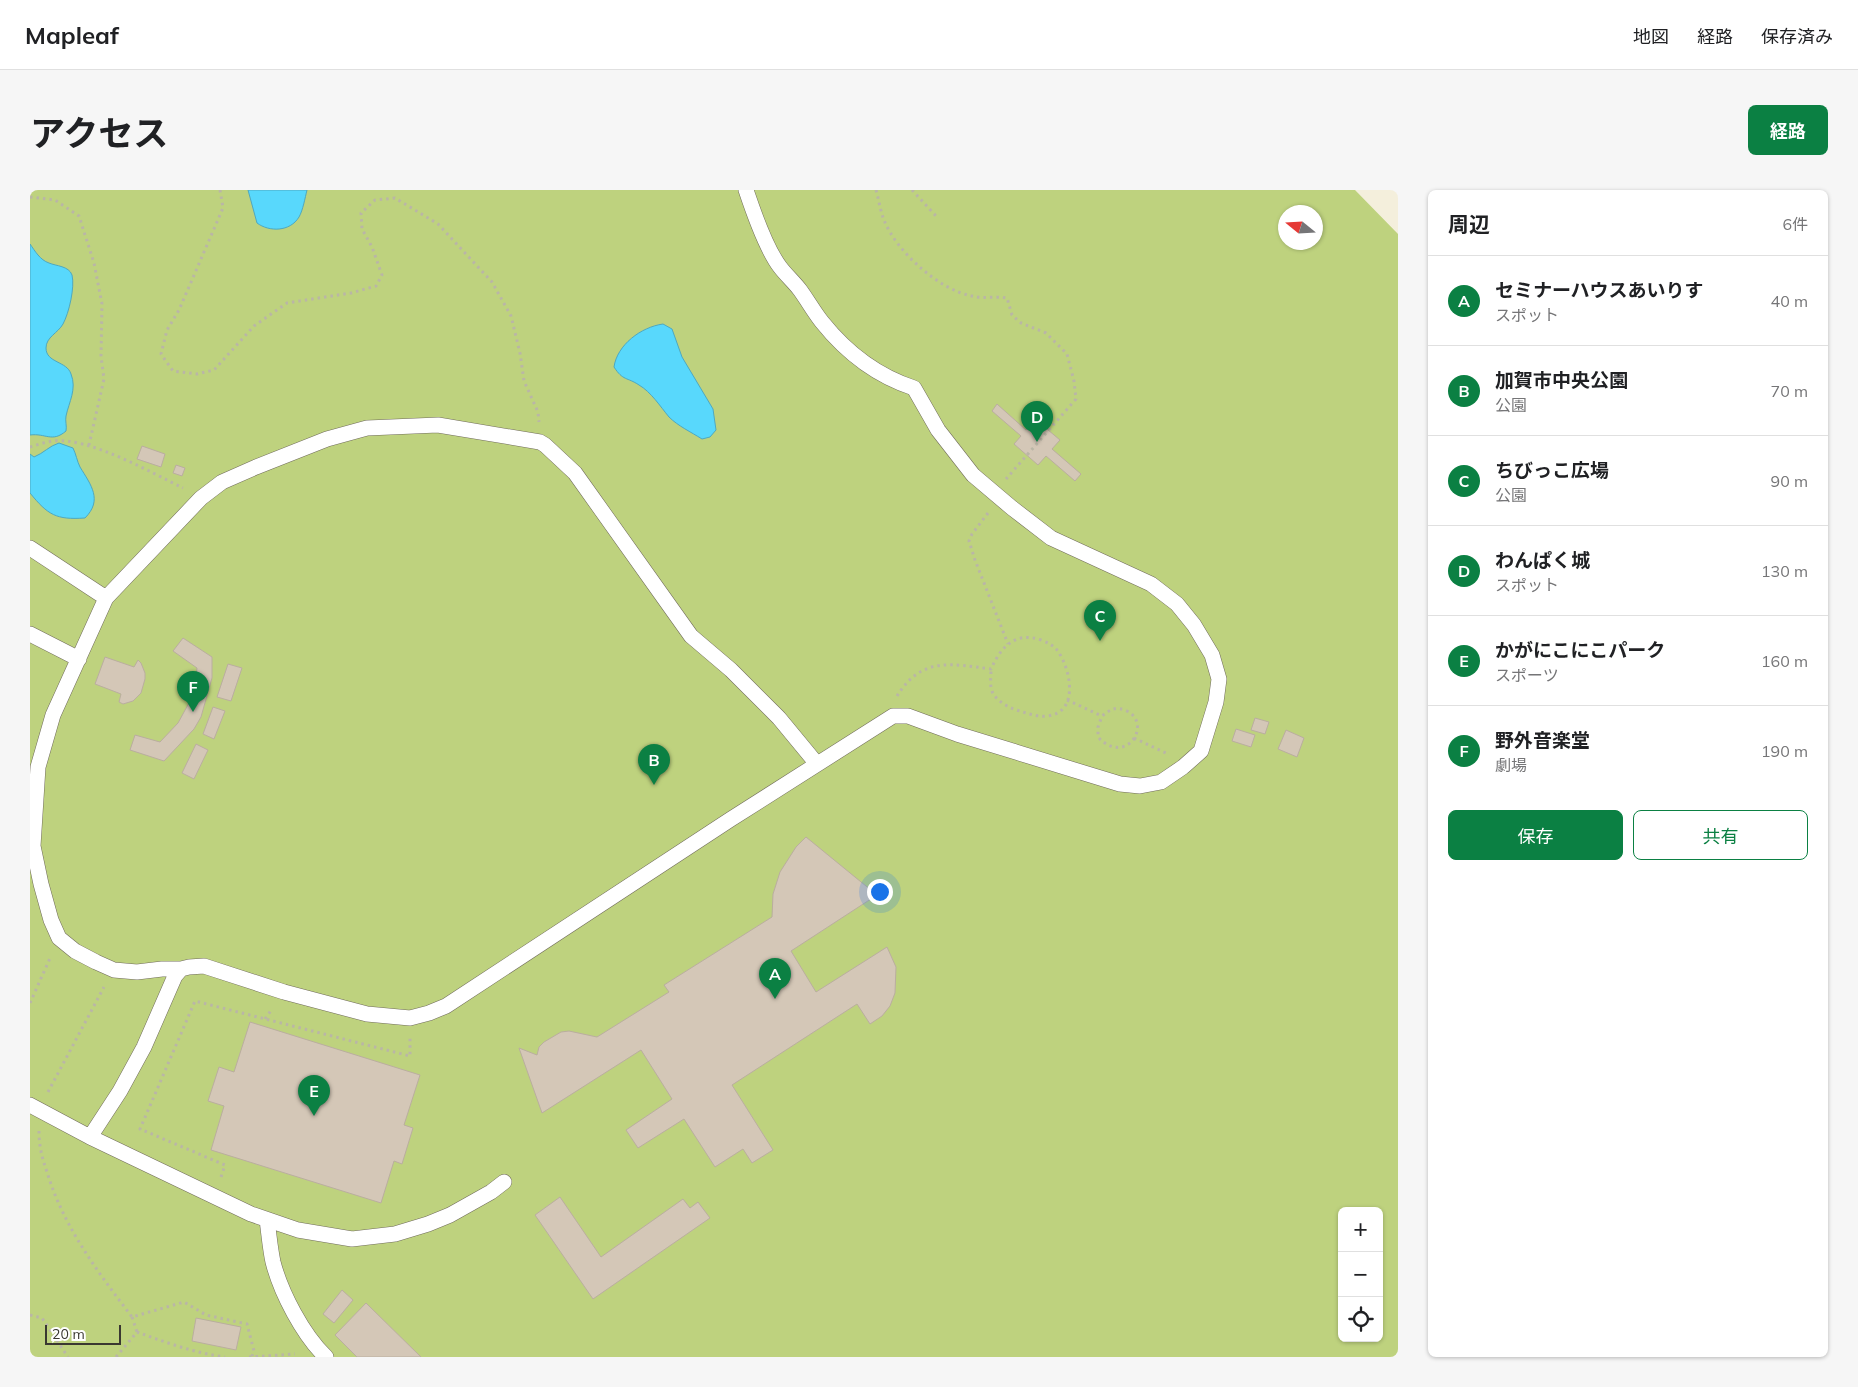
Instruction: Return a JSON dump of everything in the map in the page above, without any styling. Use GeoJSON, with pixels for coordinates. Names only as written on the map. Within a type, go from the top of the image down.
{"type":"FeatureCollection","features":[{"type":"Feature","properties":{"kind":"lane"},"geometry":{"type":"LineString","coordinates":[[746,190],[763,233],[779,266],[799,288],[821,321],[844,348],[894,381],[914,388],[938,430],[973,474],[1051,538],[1151,584],[1177,604],[1194,625],[1212,655],[1219,679],[1216,702],[1200,751],[1187,764],[1161,782],[1140,786],[1120,784],[957,734],[908,716],[893,716],[446,1006],[429,1014],[410,1018],[367,1014],[284,992],[204,966],[137,972],[114,970],[96,962],[75,951],[59,938],[51,920],[40,884],[33,846],[38,767],[53,714],[106,598],[201,498],[222,482],[328,440],[367,428],[438,425],[540,442],[575,473],[691,636],[730,670],[779,718],[817,764]]}},
{"type":"Feature","properties":{"kind":"lane"},"geometry":{"type":"LineString","coordinates":[[30,548],[106,598]]}},
{"type":"Feature","properties":{"kind":"lane"},"geometry":{"type":"LineString","coordinates":[[30,634],[79,659]]}},
{"type":"Feature","properties":{"kind":"lane"},"geometry":{"type":"LineString","coordinates":[[90,1137],[120,1091],[144,1047],[175,976],[181,969]]}},
{"type":"Feature","properties":{"kind":"lane"},"geometry":{"type":"LineString","coordinates":[[35,1107],[90,1137],[251,1214],[298,1230],[352,1239],[395,1234],[428,1224],[450,1215],[491,1192],[504,1182]]}},
{"type":"Feature","properties":{"kind":"lane"},"geometry":{"type":"LineString","coordinates":[[267,1220],[274,1263],[283,1289],[294,1312],[324,1355]]}},
{"type":"Feature","properties":{"kind":"path"},"geometry":{"type":"LineString","coordinates":[[220,190],[223,208],[179,310],[167,330],[162,354],[173,371],[198,374],[214,370],[254,326],[287,303],[351,293],[376,286],[382,275],[372,247],[362,229],[362,212],[375,200],[395,198],[438,224],[492,282],[511,316],[520,353],[524,381],[538,412],[540,442]]}},
{"type":"Feature","properties":{"kind":"path"},"geometry":{"type":"LineString","coordinates":[[876,190],[884,221],[904,251],[924,272],[950,288],[973,297],[995,296],[1007,298],[1012,315],[1021,323],[1046,333],[1067,354],[1074,381],[1076,399],[997,495],[969,541],[974,560],[1008,644]]}},
{"type":"Feature","properties":{"kind":"path"},"geometry":{"type":"LineString","coordinates":[[912,190],[936,216]]}},
{"type":"Feature","properties":{"kind":"path"},"geometry":{"type":"LineString","coordinates":[[30,198],[55,200],[79,216],[94,263],[102,304],[101,356],[104,378],[89,445]]}},
{"type":"Feature","properties":{"kind":"path"},"geometry":{"type":"LineString","coordinates":[[30,446],[54,441],[89,445],[140,467],[201,498]]}},
{"type":"Feature","properties":{"kind":"path"},"geometry":{"type":"LineString","coordinates":[[1027,636],[1052,644],[1058,651],[1067,667],[1070,691],[1057,713],[1047,716],[1031,715],[1014,710],[994,695],[990,684],[991,669],[997,657],[1008,644],[1027,636]]}},
{"type":"Feature","properties":{"kind":"path"},"geometry":{"type":"LineString","coordinates":[[893,716],[897,695],[913,676],[930,666],[942,664],[991,669]]}},
{"type":"Feature","properties":{"kind":"path"},"geometry":{"type":"LineString","coordinates":[[1066,700],[1102,716]]}},
{"type":"Feature","properties":{"kind":"path"},"geometry":{"type":"LineString","coordinates":[[1117,708],[1133,714],[1138,721],[1134,738],[1125,747],[1116,748],[1106,745],[1098,737],[1098,727],[1102,716],[1110,709],[1117,708]]}},
{"type":"Feature","properties":{"kind":"path"},"geometry":{"type":"LineString","coordinates":[[1134,738],[1187,764]]}},
{"type":"Feature","properties":{"kind":"path"},"geometry":{"type":"LineString","coordinates":[[30,1003],[59,938]]}},
{"type":"Feature","properties":{"kind":"path"},"geometry":{"type":"LineString","coordinates":[[114,970],[35,1107],[39,1146],[52,1190],[72,1232],[95,1268],[132,1318],[137,1332],[169,1344],[224,1357]]}},
{"type":"Feature","properties":{"kind":"path"},"geometry":{"type":"LineString","coordinates":[[214,1197],[225,1165],[140,1130],[195,1000],[410,1056],[410,1018]]}},
{"type":"Feature","properties":{"kind":"path"},"geometry":{"type":"LineString","coordinates":[[132,1318],[184,1302],[206,1315],[247,1324],[254,1351],[250,1356]]}},
{"type":"Feature","properties":{"kind":"path"},"geometry":{"type":"LineString","coordinates":[[30,1315],[42,1318],[68,1357]]}},
{"type":"Feature","properties":{"kind":"path"},"geometry":{"type":"LineString","coordinates":[[116,1357],[137,1332]]}},
{"type":"Feature","properties":{"kind":"path"},"geometry":{"type":"LineString","coordinates":[[250,1356],[324,1355]]}},
{"type":"Feature","properties":{"kind":"green space"},"geometry":{"type":"Polygon","coordinates":[[[30,190],[1355,190],[1398,234],[1398,1357],[30,1357],[30,190]]]}},
{"type":"Feature","properties":{"kind":"water"},"geometry":{"type":"Polygon","coordinates":[[[248,190],[307,190],[302,211],[295,222],[285,228],[273,229],[257,223],[248,190]]]}},
{"type":"Feature","properties":{"kind":"water"},"geometry":{"type":"Polygon","coordinates":[[[30,244],[43,260],[68,270],[73,280],[71,300],[65,319],[61,327],[48,341],[46,348],[49,357],[69,370],[73,380],[72,395],[66,416],[66,431],[61,435],[53,437],[30,435],[30,244]]]}},
{"type":"Feature","properties":{"kind":"water"},"geometry":{"type":"Polygon","coordinates":[[[663,324],[672,329],[682,357],[713,409],[716,430],[710,437],[702,439],[676,423],[647,391],[623,377],[614,367],[620,351],[631,338],[646,329],[663,324]]]}},
{"type":"Feature","properties":{"kind":"water"},"geometry":{"type":"Polygon","coordinates":[[[59,443],[73,448],[80,467],[91,486],[94,499],[93,505],[85,518],[67,518],[53,514],[42,506],[30,493],[30,454],[34,457],[59,443]]]}},
{"type":"Feature","properties":{"kind":"building"},"geometry":{"type":"Polygon","coordinates":[[[997,404],[1026,430],[1035,419],[1060,440],[1052,449],[1081,474],[1075,481],[1046,456],[1038,465],[1014,444],[1021,436],[992,411],[997,404]]]}},
{"type":"Feature","properties":{"kind":"building"},"geometry":{"type":"Polygon","coordinates":[[[142,446],[165,454],[161,467],[137,459],[142,446]]]}},
{"type":"Feature","properties":{"kind":"building"},"geometry":{"type":"Polygon","coordinates":[[[176,465],[185,468],[182,476],[173,473],[176,465]]]}},
{"type":"Feature","properties":{"kind":"building"},"geometry":{"type":"Polygon","coordinates":[[[183,638],[212,657],[212,678],[201,717],[194,729],[164,761],[130,750],[135,735],[160,742],[178,723],[190,701],[197,668],[173,651],[183,638]]]}},
{"type":"Feature","properties":{"kind":"building"},"geometry":{"type":"Polygon","coordinates":[[[105,657],[134,667],[138,660],[141,663],[145,679],[141,693],[133,701],[123,704],[119,702],[121,694],[95,684],[105,657]]]}},
{"type":"Feature","properties":{"kind":"building"},"geometry":{"type":"Polygon","coordinates":[[[228,664],[242,668],[231,701],[217,697],[228,664]]]}},
{"type":"Feature","properties":{"kind":"building"},"geometry":{"type":"Polygon","coordinates":[[[213,707],[225,711],[214,739],[203,734],[213,707]]]}},
{"type":"Feature","properties":{"kind":"building"},"geometry":{"type":"Polygon","coordinates":[[[1255,718],[1269,722],[1265,734],[1251,730],[1255,718]]]}},
{"type":"Feature","properties":{"kind":"building"},"geometry":{"type":"Polygon","coordinates":[[[1236,729],[1255,735],[1251,747],[1232,741],[1236,729]]]}},
{"type":"Feature","properties":{"kind":"building"},"geometry":{"type":"Polygon","coordinates":[[[1286,730],[1304,738],[1297,757],[1278,749],[1286,730]]]}},
{"type":"Feature","properties":{"kind":"building"},"geometry":{"type":"Polygon","coordinates":[[[196,744],[208,750],[194,779],[182,773],[196,744]]]}},
{"type":"Feature","properties":{"kind":"building"},"geometry":{"type":"Polygon","coordinates":[[[806,837],[877,895],[791,951],[816,992],[887,947],[896,967],[895,993],[890,1006],[882,1016],[870,1024],[857,1004],[732,1085],[773,1150],[752,1163],[743,1149],[715,1167],[684,1119],[638,1148],[626,1130],[672,1099],[641,1050],[542,1113],[519,1048],[537,1055],[539,1047],[544,1042],[561,1032],[569,1031],[597,1037],[669,992],[664,985],[772,917],[773,894],[780,872],[796,847],[806,837]]]}},
{"type":"Feature","properties":{"kind":"building"},"geometry":{"type":"Polygon","coordinates":[[[250,1022],[420,1075],[404,1125],[413,1128],[402,1164],[394,1161],[381,1203],[211,1150],[224,1106],[208,1101],[219,1067],[234,1072],[250,1022]]]}},
{"type":"Feature","properties":{"kind":"building"},"geometry":{"type":"Polygon","coordinates":[[[560,1197],[601,1257],[683,1199],[690,1208],[698,1202],[710,1218],[593,1299],[535,1215],[560,1197]]]}},
{"type":"Feature","properties":{"kind":"building"},"geometry":{"type":"Polygon","coordinates":[[[342,1290],[353,1300],[334,1323],[323,1314],[342,1290]]]}},
{"type":"Feature","properties":{"kind":"building"},"geometry":{"type":"Polygon","coordinates":[[[366,1303],[421,1357],[357,1357],[335,1335],[366,1303]]]}},
{"type":"Feature","properties":{"kind":"building"},"geometry":{"type":"Polygon","coordinates":[[[196,1318],[241,1327],[236,1350],[192,1341],[196,1318]]]}},
{"type":"Feature","properties":{"kind":"place","name":"わんぱく城"},"geometry":{"type":"Point","coordinates":[1037,442]}},
{"type":"Feature","properties":{"kind":"place","name":"ちびっこ広場"},"geometry":{"type":"Point","coordinates":[1100,641]}},
{"type":"Feature","properties":{"kind":"place","name":"野外音楽堂"},"geometry":{"type":"Point","coordinates":[193,712]}},
{"type":"Feature","properties":{"kind":"place","name":"加賀市中央公園"},"geometry":{"type":"Point","coordinates":[654,785]}},
{"type":"Feature","properties":{"kind":"place","name":"セミナーハウスあいりす"},"geometry":{"type":"Point","coordinates":[775,999]}},
{"type":"Feature","properties":{"kind":"place","name":"かがにこにこパーク"},"geometry":{"type":"Point","coordinates":[314,1116]}}]}
